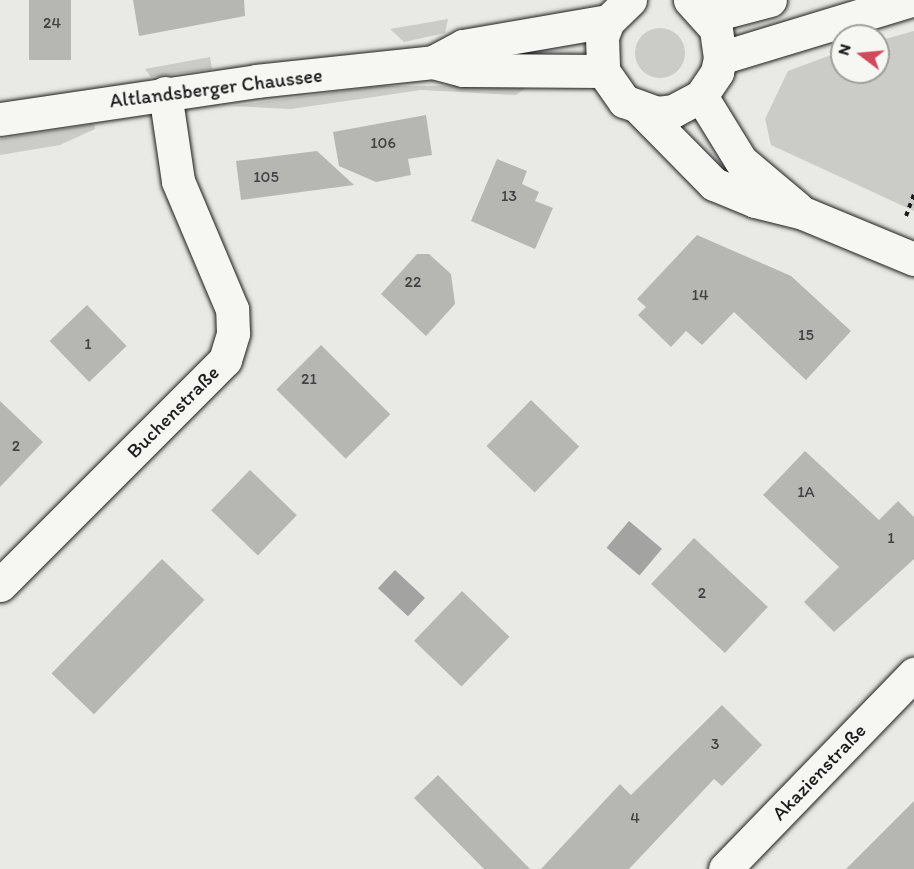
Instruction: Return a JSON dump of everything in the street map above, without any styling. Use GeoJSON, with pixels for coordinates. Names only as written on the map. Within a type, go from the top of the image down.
{"type":"FeatureCollection","features":[{"type":"Feature","properties":{"kind":"main road"},"geometry":{"type":"LineString","coordinates":[[720,58],[699,8],[770,0]]}},
{"type":"Feature","properties":{"kind":"main road"},"geometry":{"type":"LineString","coordinates":[[641,110],[673,111],[701,96],[720,58],[911,0]]}},
{"type":"Feature","properties":{"kind":"main road","name":"Altlandsberger Chaussee"},"geometry":{"type":"LineString","coordinates":[[0,119],[165,93],[433,62],[463,46],[619,10]]}},
{"type":"Feature","properties":{"kind":"main road","name":"Altlandsberger Chaussee"},"geometry":{"type":"LineString","coordinates":[[433,62],[463,70],[603,71],[600,54],[619,10]]}},
{"type":"Feature","properties":{"kind":"main road"},"geometry":{"type":"LineString","coordinates":[[603,71],[611,88],[641,110],[714,184],[755,201],[803,213],[914,259]]}},
{"type":"Feature","properties":{"kind":"main road","name":"Buchenstraße"},"geometry":{"type":"LineString","coordinates":[[0,585],[225,360],[233,333],[232,309],[178,181],[165,93]]}},
{"type":"Feature","properties":{"kind":"main road"},"geometry":{"type":"LineString","coordinates":[[701,96],[741,161],[803,213]]}},
{"type":"Feature","properties":{"kind":"main road","name":"Akazienstraße"},"geometry":{"type":"LineString","coordinates":[[725,869],[914,674]]}},
{"type":"Feature","properties":{"kind":"path"},"geometry":{"type":"LineString","coordinates":[[906,216],[914,194]]}},
{"type":"Feature","properties":{"kind":"shaded area"},"geometry":{"type":"Polygon","coordinates":[[[448,19],[445,33],[404,42],[390,29],[448,19]]]}},
{"type":"Feature","properties":{"kind":"shaded area"},"geometry":{"type":"Polygon","coordinates":[[[660,28],[678,35],[685,53],[678,71],[660,78],[642,71],[635,53],[642,35],[660,28]]]}},
{"type":"Feature","properties":{"kind":"shaded area"},"geometry":{"type":"Polygon","coordinates":[[[914,31],[914,211],[771,145],[765,119],[788,71],[830,55],[830,84],[890,84],[890,38],[914,31]]]}},
{"type":"Feature","properties":{"kind":"shaded area"},"geometry":{"type":"Polygon","coordinates":[[[210,57],[212,69],[151,77],[145,69],[210,57]]]}},
{"type":"Feature","properties":{"kind":"shaded area"},"geometry":{"type":"Polygon","coordinates":[[[530,85],[516,95],[421,90],[291,109],[231,106],[381,86],[530,85]]]}},
{"type":"Feature","properties":{"kind":"shaded area"},"geometry":{"type":"Polygon","coordinates":[[[94,124],[95,129],[60,145],[0,155],[0,139],[94,124]]]}},
{"type":"Feature","properties":{"kind":"shaded area"},"geometry":{"type":"Polygon","coordinates":[[[629,521],[662,549],[639,575],[607,548],[629,521]]]}},
{"type":"Feature","properties":{"kind":"shaded area"},"geometry":{"type":"Polygon","coordinates":[[[395,570],[425,598],[408,616],[378,588],[395,570]]]}},
{"type":"Feature","properties":{"kind":"building"},"geometry":{"type":"Polygon","coordinates":[[[29,0],[71,0],[71,60],[29,60],[29,0]]]}},
{"type":"Feature","properties":{"kind":"building"},"geometry":{"type":"Polygon","coordinates":[[[133,0],[244,0],[245,16],[139,36],[133,0]]]}},
{"type":"Feature","properties":{"kind":"building"},"geometry":{"type":"Polygon","coordinates":[[[426,115],[432,155],[408,159],[411,175],[376,182],[339,166],[333,132],[426,115]]]}},
{"type":"Feature","properties":{"kind":"building"},"geometry":{"type":"Polygon","coordinates":[[[317,151],[354,185],[241,200],[236,161],[317,151]]]}},
{"type":"Feature","properties":{"kind":"building"},"geometry":{"type":"Polygon","coordinates":[[[497,159],[527,171],[522,184],[539,192],[535,201],[553,208],[535,249],[471,221],[497,159]]]}},
{"type":"Feature","properties":{"kind":"building"},"geometry":{"type":"Polygon","coordinates":[[[697,235],[791,276],[851,331],[806,380],[734,312],[702,345],[686,331],[671,347],[638,315],[646,307],[637,299],[697,235]]]}},
{"type":"Feature","properties":{"kind":"building"},"geometry":{"type":"Polygon","coordinates":[[[417,254],[429,254],[451,274],[455,304],[426,336],[381,294],[417,254]]]}},
{"type":"Feature","properties":{"kind":"building"},"geometry":{"type":"Polygon","coordinates":[[[87,305],[127,346],[89,382],[50,341],[87,305]]]}},
{"type":"Feature","properties":{"kind":"building"},"geometry":{"type":"Polygon","coordinates":[[[321,345],[390,414],[346,459],[276,390],[321,345]]]}},
{"type":"Feature","properties":{"kind":"building"},"geometry":{"type":"Polygon","coordinates":[[[531,400],[579,447],[535,493],[487,446],[531,400]]]}},
{"type":"Feature","properties":{"kind":"building"},"geometry":{"type":"Polygon","coordinates":[[[0,401],[43,442],[0,487],[0,401]]]}},
{"type":"Feature","properties":{"kind":"building"},"geometry":{"type":"Polygon","coordinates":[[[805,451],[879,520],[898,501],[914,517],[914,559],[834,632],[804,602],[839,567],[763,495],[805,451]]]}},
{"type":"Feature","properties":{"kind":"building"},"geometry":{"type":"Polygon","coordinates":[[[250,470],[297,515],[258,555],[211,510],[250,470]]]}},
{"type":"Feature","properties":{"kind":"building"},"geometry":{"type":"Polygon","coordinates":[[[694,538],[768,607],[725,653],[651,584],[694,538]]]}},
{"type":"Feature","properties":{"kind":"building"},"geometry":{"type":"Polygon","coordinates":[[[162,559],[204,600],[94,714],[52,673],[162,559]]]}},
{"type":"Feature","properties":{"kind":"building"},"geometry":{"type":"Polygon","coordinates":[[[462,591],[509,637],[462,686],[414,641],[462,591]]]}},
{"type":"Feature","properties":{"kind":"building"},"geometry":{"type":"Polygon","coordinates":[[[722,705],[762,745],[722,786],[714,779],[629,869],[541,869],[620,784],[631,795],[722,705]]]}},
{"type":"Feature","properties":{"kind":"building"},"geometry":{"type":"Polygon","coordinates":[[[438,775],[530,869],[484,869],[414,798],[438,775]]]}},
{"type":"Feature","properties":{"kind":"building"},"geometry":{"type":"Polygon","coordinates":[[[914,801],[914,869],[846,869],[914,801]]]}}]}
